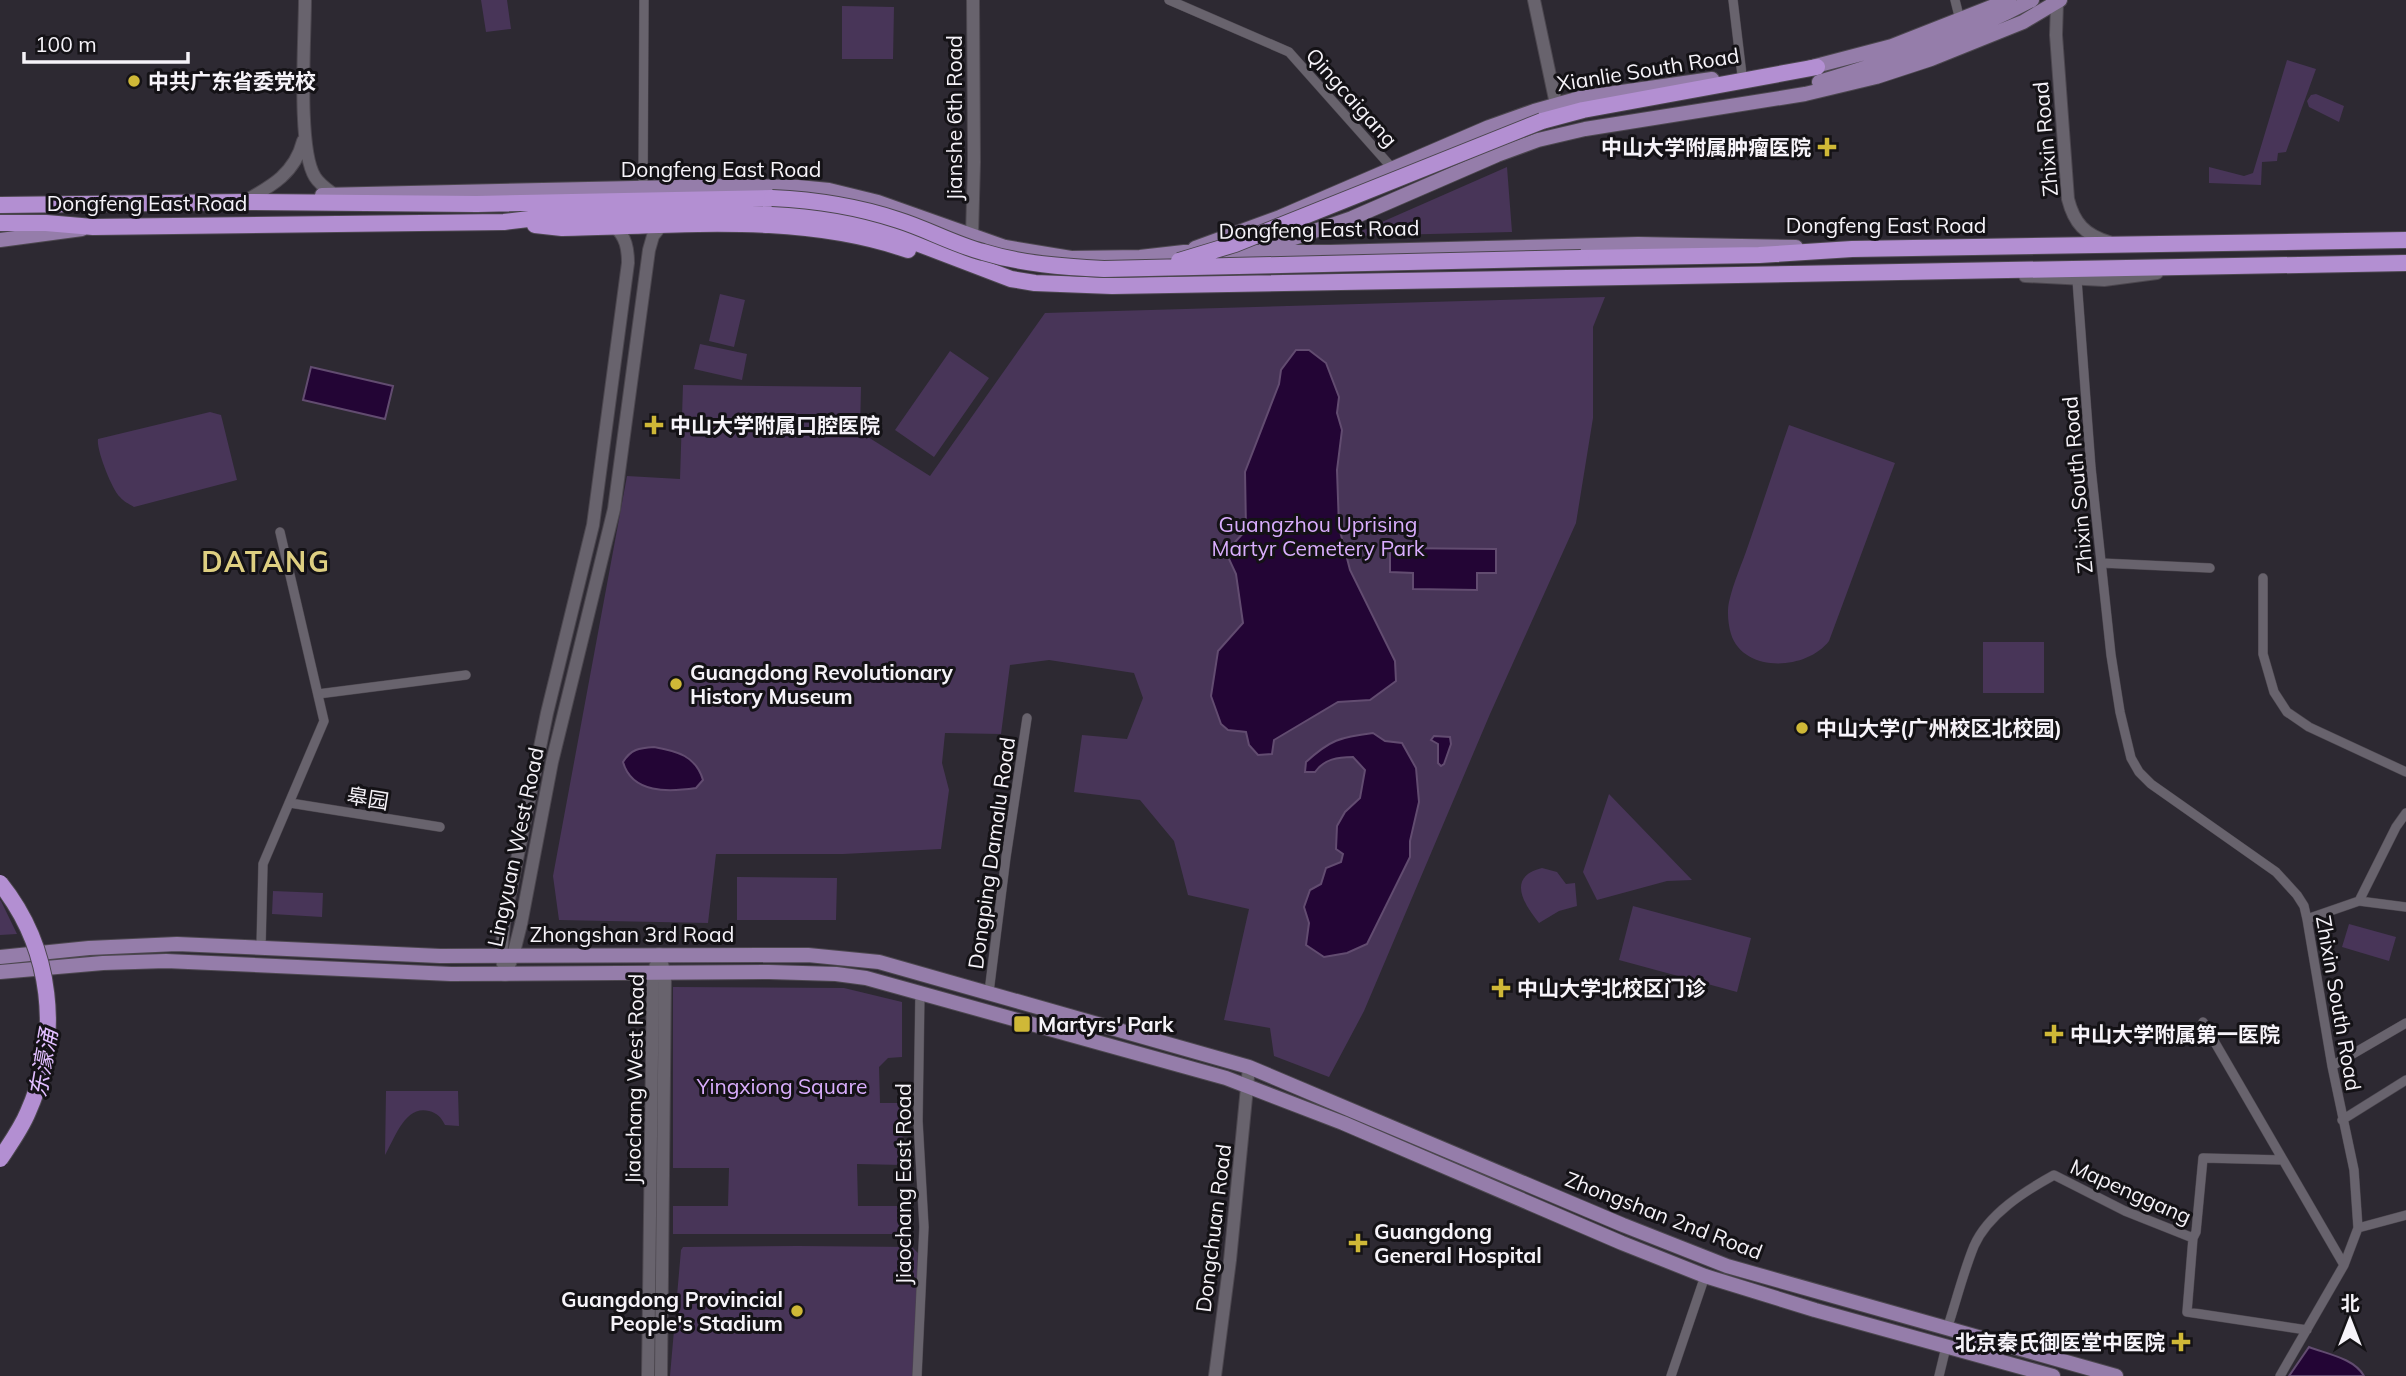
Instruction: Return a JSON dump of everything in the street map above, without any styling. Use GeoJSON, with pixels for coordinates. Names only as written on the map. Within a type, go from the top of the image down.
{"type":"FeatureCollection","features":[{"type":"Feature","properties":{"kind":"highway"},"geometry":{"type":"LineString","coordinates":[[1154,267],[1235,244],[1542,121],[1583,110],[1816,67]]}},
{"type":"Feature","properties":{"kind":"highway","name":"Dongfeng East Road"},"geometry":{"type":"LineString","coordinates":[[0,205],[244,202],[463,204],[772,198],[813,200],[855,206],[901,220],[983,253],[1016,260],[1104,269],[1154,267]]}},
{"type":"Feature","properties":{"kind":"highway","name":"Dongfeng East Road"},"geometry":{"type":"LineString","coordinates":[[0,223],[46,223],[93,228],[504,222],[562,215],[811,215],[893,234],[997,274],[1035,283],[1136,285],[2406,263]]}},
{"type":"Feature","properties":{"kind":"highway","name":"Dongfeng East Road"},"geometry":{"type":"LineString","coordinates":[[504,222],[562,228],[772,225],[844,234],[902,247],[991,284],[1034,294],[1082,295],[1257,285]]}},
{"type":"Feature","properties":{"kind":"highway"},"geometry":{"type":"LineString","coordinates":[[0,232],[93,228]]}},
{"type":"Feature","properties":{"kind":"highway","name":"Dongfeng East Road"},"geometry":{"type":"LineString","coordinates":[[1852,249],[2406,240]]}},
{"type":"Feature","properties":{"kind":"highway"},"geometry":{"type":"LineString","coordinates":[[1154,267],[1759,255],[1852,249]]}},
{"type":"Feature","properties":{"kind":"highway"},"geometry":{"type":"LineString","coordinates":[[0,883],[21,912],[38,951],[47,992],[48,1018],[45,1052],[35,1097],[23,1123],[0,1157]]}},
{"type":"Feature","properties":{"kind":"highway"},"geometry":{"type":"LineString","coordinates":[[0,891],[32,939],[43,977],[47,1020],[44,1054],[33,1097],[23,1120],[0,1157]]}},
{"type":"Feature","properties":{"kind":"main road","name":"Xianlie South Road"},"geometry":{"type":"LineString","coordinates":[[1184,252],[1351,187],[1489,127],[1556,104],[1609,93],[1816,67],[1892,46],[2009,0]]}},
{"type":"Feature","properties":{"kind":"main road"},"geometry":{"type":"LineString","coordinates":[[1758,101],[1885,62],[1972,28],[2032,0]]}},
{"type":"Feature","properties":{"kind":"main road"},"geometry":{"type":"LineString","coordinates":[[1136,285],[1165,280],[1251,253],[1364,212],[1538,139],[1844,85],[1905,68],[2023,22],[2062,1]]}},
{"type":"Feature","properties":{"kind":"main road","name":"Dongfeng East Road"},"geometry":{"type":"LineString","coordinates":[[244,202],[291,195],[753,186],[830,190],[896,207],[1018,251],[1071,258],[1140,257],[1184,252],[1251,253],[1638,244],[1852,249]]}},
{"type":"Feature","properties":{"kind":"main road"},"geometry":{"type":"LineString","coordinates":[[1351,187],[1347,195],[1352,208],[1364,212]]}},
{"type":"Feature","properties":{"kind":"main road"},"geometry":{"type":"LineString","coordinates":[[0,240],[93,228]]}},
{"type":"Feature","properties":{"kind":"main road","name":"Zhongshan 3rd Road"},"geometry":{"type":"LineString","coordinates":[[0,972],[27,962],[177,944],[409,955],[659,954],[846,957],[895,966],[1249,1067]]}},
{"type":"Feature","properties":{"kind":"main road","name":"Zhongshan 3rd Road"},"geometry":{"type":"LineString","coordinates":[[0,957],[27,962]]}},
{"type":"Feature","properties":{"kind":"main road","name":"Zhongshan 3rd Road"},"geometry":{"type":"LineString","coordinates":[[55,959],[505,975],[836,974],[920,991],[1247,1085]]}},
{"type":"Feature","properties":{"kind":"main road","name":"Zhongshan 2nd Road"},"geometry":{"type":"LineString","coordinates":[[1249,1067],[1668,1244],[1727,1266],[2116,1376]]}},
{"type":"Feature","properties":{"kind":"main road","name":"Zhongshan 2nd Road"},"geometry":{"type":"LineString","coordinates":[[1247,1085],[1705,1276],[1804,1307],[2053,1376]]}},
{"type":"Feature","properties":{"kind":"street"},"geometry":{"type":"LineString","coordinates":[[244,202],[278,181],[288,172],[301,151],[304,138],[305,0]]}},
{"type":"Feature","properties":{"kind":"street"},"geometry":{"type":"LineString","coordinates":[[643,188],[644,0]]}},
{"type":"Feature","properties":{"kind":"street","name":"Jianshe 6th Road"},"geometry":{"type":"LineString","coordinates":[[972,236],[974,0]]}},
{"type":"Feature","properties":{"kind":"street","name":"Qingcaigang"},"geometry":{"type":"LineString","coordinates":[[1169,0],[1289,52],[1393,169]]}},
{"type":"Feature","properties":{"kind":"street"},"geometry":{"type":"LineString","coordinates":[[1534,0],[1556,104]]}},
{"type":"Feature","properties":{"kind":"street"},"geometry":{"type":"LineString","coordinates":[[1733,0],[1742,75]]}},
{"type":"Feature","properties":{"kind":"street"},"geometry":{"type":"LineString","coordinates":[[1955,0],[1960,20]]}},
{"type":"Feature","properties":{"kind":"street","name":"Zhixin Road"},"geometry":{"type":"LineString","coordinates":[[2062,1],[2056,35],[2068,199],[2076,221],[2087,233],[2119,245]]}},
{"type":"Feature","properties":{"kind":"street"},"geometry":{"type":"LineString","coordinates":[[304,138],[311,170],[316,179],[335,195]]}},
{"type":"Feature","properties":{"kind":"street","name":"Lingyuan West Road"},"geometry":{"type":"LineString","coordinates":[[505,975],[507,956],[552,762],[614,509],[648,260],[653,236],[661,226]]}},
{"type":"Feature","properties":{"kind":"street","name":"Lingyuan West Road"},"geometry":{"type":"LineString","coordinates":[[507,956],[504,923],[547,713],[594,518],[628,259],[623,235],[615,227]]}},
{"type":"Feature","properties":{"kind":"street"},"geometry":{"type":"LineString","coordinates":[[972,236],[986,265],[997,274]]}},
{"type":"Feature","properties":{"kind":"street"},"geometry":{"type":"LineString","coordinates":[[628,259],[640,254],[648,260]]}},
{"type":"Feature","properties":{"kind":"street"},"geometry":{"type":"LineString","coordinates":[[1955,270],[2077,280],[2131,278],[2187,265]]}},
{"type":"Feature","properties":{"kind":"street","name":"Zhixin South Road"},"geometry":{"type":"LineString","coordinates":[[2077,280],[2101,563],[2120,712],[2134,765],[2164,794],[2276,872],[2304,906],[2342,1119],[2354,1170],[2358,1228],[2344,1265],[2280,1376]]}},
{"type":"Feature","properties":{"kind":"street"},"geometry":{"type":"LineString","coordinates":[[594,518],[614,509]]}},
{"type":"Feature","properties":{"kind":"street"},"geometry":{"type":"LineString","coordinates":[[261,947],[263,864],[324,721],[280,532]]}},
{"type":"Feature","properties":{"kind":"street"},"geometry":{"type":"LineString","coordinates":[[2101,563],[2210,568]]}},
{"type":"Feature","properties":{"kind":"street"},"geometry":{"type":"LineString","coordinates":[[2263,578],[2263,654],[2274,692],[2287,712],[2309,727],[2406,772]]}},
{"type":"Feature","properties":{"kind":"street"},"geometry":{"type":"LineString","coordinates":[[318,694],[466,675]]}},
{"type":"Feature","properties":{"kind":"street","name":"Dongping Damalu Road"},"geometry":{"type":"LineString","coordinates":[[989,992],[1027,718]]}},
{"type":"Feature","properties":{"kind":"street","name":"皋园"},"geometry":{"type":"LineString","coordinates":[[290,803],[440,827]]}},
{"type":"Feature","properties":{"kind":"street"},"geometry":{"type":"LineString","coordinates":[[2359,901],[2396,827],[2406,813]]}},
{"type":"Feature","properties":{"kind":"street"},"geometry":{"type":"LineString","coordinates":[[2307,919],[2359,901],[2406,907]]}},
{"type":"Feature","properties":{"kind":"street","name":"Jiaochang West Road"},"geometry":{"type":"LineString","coordinates":[[659,954],[661,1376]]}},
{"type":"Feature","properties":{"kind":"street","name":"Jiaochang West Road"},"geometry":{"type":"LineString","coordinates":[[648,1376],[659,974]]}},
{"type":"Feature","properties":{"kind":"street","name":"Jiaochang East Road"},"geometry":{"type":"LineString","coordinates":[[917,1376],[924,1227],[918,1121],[920,991]]}},
{"type":"Feature","properties":{"kind":"street"},"geometry":{"type":"LineString","coordinates":[[2203,1021],[2344,1265]]}},
{"type":"Feature","properties":{"kind":"street"},"geometry":{"type":"LineString","coordinates":[[2332,1066],[2406,1023]]}},
{"type":"Feature","properties":{"kind":"street","name":"Dongchuan Road"},"geometry":{"type":"LineString","coordinates":[[1215,1376],[1230,1260],[1249,1067]]}},
{"type":"Feature","properties":{"kind":"street"},"geometry":{"type":"LineString","coordinates":[[2342,1119],[2406,1080]]}},
{"type":"Feature","properties":{"kind":"street"},"geometry":{"type":"LineString","coordinates":[[2193,1238],[2196,1232],[2203,1158],[2283,1160]]}},
{"type":"Feature","properties":{"kind":"street","name":"Mapenggang"},"geometry":{"type":"LineString","coordinates":[[1947,1329],[1975,1244],[1990,1223],[2026,1190],[2054,1175],[2125,1211],[2193,1238],[2187,1312],[2307,1330]]}},
{"type":"Feature","properties":{"kind":"street"},"geometry":{"type":"LineString","coordinates":[[2358,1228],[2406,1215]]}},
{"type":"Feature","properties":{"kind":"street"},"geometry":{"type":"LineString","coordinates":[[1663,1260],[1668,1244]]}},
{"type":"Feature","properties":{"kind":"street"},"geometry":{"type":"LineString","coordinates":[[1671,1376],[1705,1276]]}},
{"type":"Feature","properties":{"kind":"street"},"geometry":{"type":"LineString","coordinates":[[1938,1376],[1946,1347]]}},
{"type":"Feature","properties":{"kind":"green space"},"geometry":{"type":"Polygon","coordinates":[[[481,0],[507,0],[511,29],[486,32],[481,0]]]}},
{"type":"Feature","properties":{"kind":"green space"},"geometry":{"type":"Polygon","coordinates":[[[842,6],[894,7],[893,59],[842,59],[842,6]]]}},
{"type":"Feature","properties":{"kind":"green space"},"geometry":{"type":"Polygon","coordinates":[[[2287,60],[2316,69],[2286,152],[2278,153],[2277,161],[2262,162],[2261,185],[2209,183],[2209,167],[2244,176],[2253,173],[2287,60]]]}},
{"type":"Feature","properties":{"kind":"green space"},"geometry":{"type":"Polygon","coordinates":[[[2316,94],[2344,106],[2339,122],[2309,107],[2307,101],[2311,95],[2316,94]]]}},
{"type":"Feature","properties":{"kind":"green space"},"geometry":{"type":"Polygon","coordinates":[[[1507,167],[1512,232],[1350,236],[1507,167]]]}},
{"type":"Feature","properties":{"kind":"green space"},"geometry":{"type":"Polygon","coordinates":[[[720,294],[745,300],[734,347],[709,341],[720,294]]]}},
{"type":"Feature","properties":{"kind":"green space","name":"Guangzhou Uprising Martyr Cemetery Park"},"geometry":{"type":"Polygon","coordinates":[[[1605,297],[1593,327],[1593,418],[1576,523],[1490,714],[1364,1011],[1329,1077],[1274,1056],[1270,1028],[1224,1020],[1249,909],[1188,895],[1174,841],[1140,800],[1074,792],[1082,735],[1127,739],[1143,698],[1134,673],[1049,660],[1010,665],[1001,734],[945,733],[942,763],[949,790],[941,849],[843,854],[716,854],[708,923],[559,920],[553,876],[627,476],[680,479],[683,385],[861,387],[860,432],[930,476],[1045,313],[1605,297]]]}},
{"type":"Feature","properties":{"kind":"green space"},"geometry":{"type":"Polygon","coordinates":[[[700,344],[747,354],[742,380],[694,369],[700,344]]]}},
{"type":"Feature","properties":{"kind":"green space"},"geometry":{"type":"Polygon","coordinates":[[[950,351],[989,378],[934,457],[895,430],[950,351]]]}},
{"type":"Feature","properties":{"kind":"green space"},"geometry":{"type":"Polygon","coordinates":[[[210,412],[221,415],[237,480],[134,507],[121,498],[105,469],[98,439],[210,412]]]}},
{"type":"Feature","properties":{"kind":"green space"},"geometry":{"type":"Polygon","coordinates":[[[1789,425],[1895,463],[1829,641],[1806,658],[1776,663],[1748,656],[1738,647],[1731,634],[1728,609],[1789,425]]]}},
{"type":"Feature","properties":{"kind":"green space"},"geometry":{"type":"Polygon","coordinates":[[[1983,642],[2044,642],[2044,693],[1983,693],[1983,642]]]}},
{"type":"Feature","properties":{"kind":"green space"},"geometry":{"type":"Polygon","coordinates":[[[1609,794],[1692,880],[1667,881],[1597,900],[1583,872],[1609,794]]]}},
{"type":"Feature","properties":{"kind":"green space"},"geometry":{"type":"Polygon","coordinates":[[[1542,868],[1557,872],[1566,884],[1575,883],[1577,906],[1559,911],[1539,923],[1524,900],[1521,884],[1531,872],[1542,868]]]}},
{"type":"Feature","properties":{"kind":"green space"},"geometry":{"type":"Polygon","coordinates":[[[737,877],[837,878],[836,920],[737,920],[737,877]]]}},
{"type":"Feature","properties":{"kind":"green space"},"geometry":{"type":"Polygon","coordinates":[[[273,891],[323,893],[322,917],[272,914],[273,891]]]}},
{"type":"Feature","properties":{"kind":"green space"},"geometry":{"type":"Polygon","coordinates":[[[1,901],[17,934],[0,935],[1,901]]]}},
{"type":"Feature","properties":{"kind":"green space"},"geometry":{"type":"Polygon","coordinates":[[[1633,906],[1751,938],[1737,992],[1619,960],[1633,906]]]}},
{"type":"Feature","properties":{"kind":"green space"},"geometry":{"type":"Polygon","coordinates":[[[2349,924],[2396,937],[2389,961],[2342,947],[2349,924]]]}},
{"type":"Feature","properties":{"kind":"green space","name":"Yingxiong Square"},"geometry":{"type":"Polygon","coordinates":[[[673,987],[844,988],[902,1002],[902,1057],[888,1058],[879,1067],[880,1103],[902,1103],[903,1165],[857,1164],[858,1206],[902,1206],[902,1234],[673,1234],[673,1206],[728,1206],[729,1168],[673,1168],[673,987]]]}},
{"type":"Feature","properties":{"kind":"green space"},"geometry":{"type":"Polygon","coordinates":[[[386,1091],[458,1091],[459,1126],[445,1125],[438,1116],[429,1111],[413,1113],[402,1124],[385,1155],[386,1091]]]}},
{"type":"Feature","properties":{"kind":"green space","name":"Guangdong Provincial People's Stadium"},"geometry":{"type":"Polygon","coordinates":[[[683,1247],[912,1247],[918,1253],[913,1376],[670,1376],[683,1247]]]}},
{"type":"Feature","properties":{"kind":"shaded area"},"geometry":{"type":"Polygon","coordinates":[[[1296,350],[1309,350],[1326,363],[1339,397],[1337,413],[1342,430],[1337,470],[1339,527],[1350,570],[1395,661],[1396,681],[1370,700],[1338,702],[1274,740],[1272,754],[1258,755],[1249,745],[1246,732],[1228,730],[1221,724],[1211,696],[1218,651],[1243,623],[1236,574],[1229,559],[1235,542],[1246,530],[1245,472],[1279,384],[1281,370],[1296,350]]]}},
{"type":"Feature","properties":{"kind":"shaded area"},"geometry":{"type":"Polygon","coordinates":[[[311,367],[393,386],[385,419],[303,400],[311,367]]]}},
{"type":"Feature","properties":{"kind":"shaded area"},"geometry":{"type":"Polygon","coordinates":[[[1390,548],[1496,549],[1496,573],[1477,573],[1477,590],[1413,589],[1413,573],[1390,572],[1390,548]]]}},
{"type":"Feature","properties":{"kind":"shaded area"},"geometry":{"type":"Polygon","coordinates":[[[1373,733],[1385,741],[1402,743],[1416,768],[1419,802],[1410,841],[1410,857],[1367,944],[1347,953],[1324,957],[1306,945],[1309,923],[1304,907],[1310,890],[1321,884],[1326,868],[1341,862],[1343,854],[1336,849],[1337,826],[1345,812],[1360,798],[1365,770],[1353,757],[1332,760],[1315,772],[1305,772],[1306,762],[1336,741],[1373,733]]]}},
{"type":"Feature","properties":{"kind":"shaded area"},"geometry":{"type":"Polygon","coordinates":[[[1434,736],[1450,737],[1451,744],[1441,766],[1438,763],[1438,744],[1431,740],[1434,736]]]}},
{"type":"Feature","properties":{"kind":"shaded area"},"geometry":{"type":"Polygon","coordinates":[[[654,747],[670,750],[690,760],[696,765],[703,780],[696,788],[663,790],[634,780],[623,762],[636,750],[654,747]]]}},
{"type":"Feature","properties":{"kind":"shaded area"},"geometry":{"type":"Polygon","coordinates":[[[2309,1347],[2347,1361],[2364,1376],[2289,1376],[2309,1347]]]}},
{"type":"Feature","properties":{"kind":"place","name":"中共广东省委党校"},"geometry":{"type":"Point","coordinates":[134,81]}},
{"type":"Feature","properties":{"kind":"place","name":"中山大学附属肿瘤医院"},"geometry":{"type":"Point","coordinates":[1827,147]}},
{"type":"Feature","properties":{"kind":"place","name":"中山大学附属口腔医院"},"geometry":{"type":"Point","coordinates":[654,425]}},
{"type":"Feature","properties":{"kind":"place","name":"Guangdong Revolutionary History Museum"},"geometry":{"type":"Point","coordinates":[676,684]}},
{"type":"Feature","properties":{"kind":"place","name":"中山大学(广州校区北校园)"},"geometry":{"type":"Point","coordinates":[1802,728]}},
{"type":"Feature","properties":{"kind":"place","name":"中山大学北校区门诊"},"geometry":{"type":"Point","coordinates":[1501,988]}},
{"type":"Feature","properties":{"kind":"place","name":"Martyrs' Park"},"geometry":{"type":"Point","coordinates":[1022,1024]}},
{"type":"Feature","properties":{"kind":"place","name":"中山大学附属第一医院"},"geometry":{"type":"Point","coordinates":[2054,1034]}},
{"type":"Feature","properties":{"kind":"place","name":"Guangdong General Hospital"},"geometry":{"type":"Point","coordinates":[1358,1243]}},
{"type":"Feature","properties":{"kind":"place","name":"Guangdong Provincial People's Stadium"},"geometry":{"type":"Point","coordinates":[797,1311]}},
{"type":"Feature","properties":{"kind":"place","name":"北京秦氏御医堂中医院"},"geometry":{"type":"Point","coordinates":[2181,1342]}},
{"type":"Feature","properties":{"kind":"district","name":"DATANG"},"geometry":{"type":"Point","coordinates":[266,561]}},
{"type":"Feature","properties":{"kind":"water label","name":"东濠涌"},"geometry":{"type":"Point","coordinates":[43,1063]}}]}
